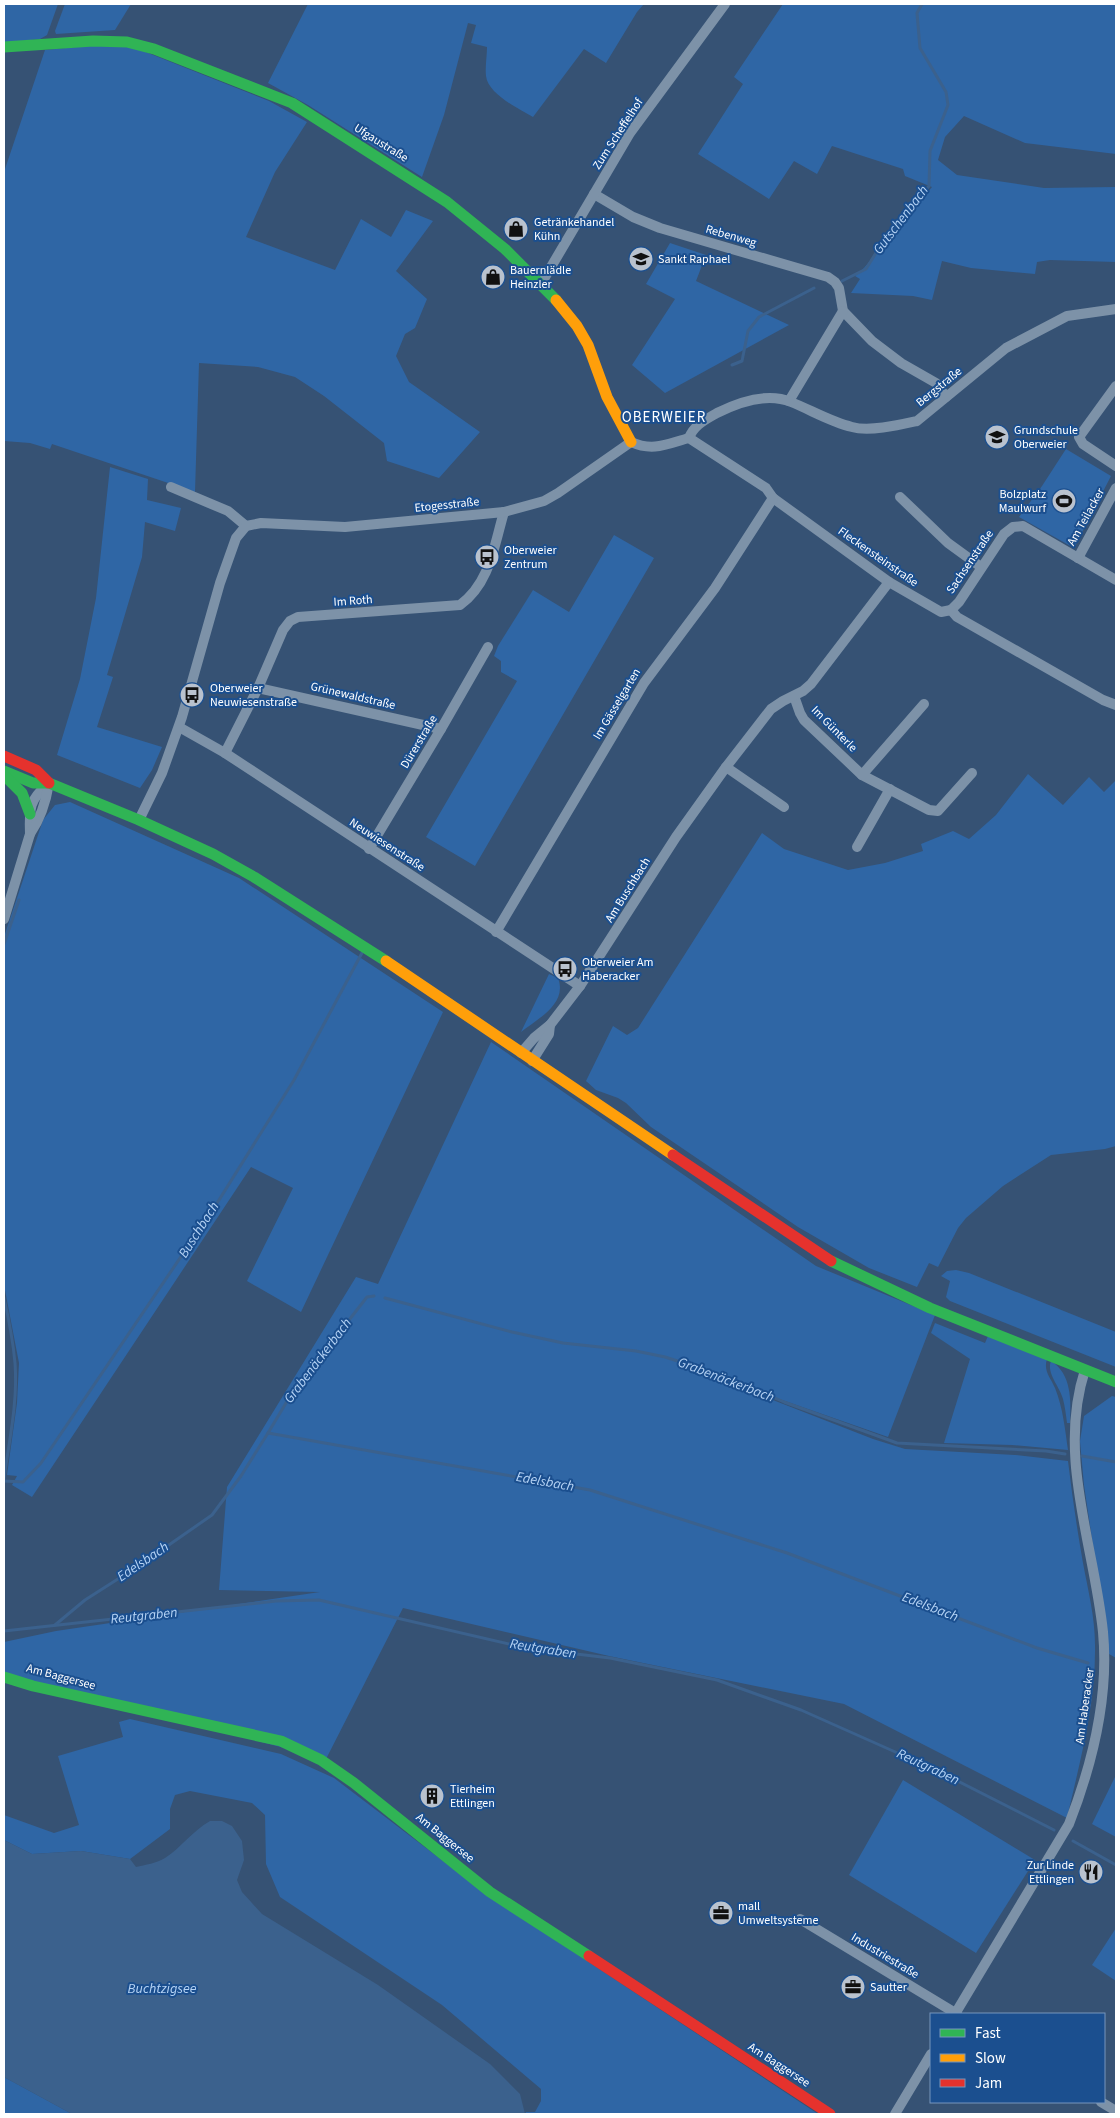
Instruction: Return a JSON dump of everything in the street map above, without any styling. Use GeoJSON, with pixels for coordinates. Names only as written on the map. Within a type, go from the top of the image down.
{"type":"FeatureCollection","features":[{"type":"Feature","properties":{"kind":"street","name":"Zum Scheffelhof"},"geometry":{"type":"LineString","coordinates":[[541,284],[630,133],[725,4]]}},
{"type":"Feature","properties":{"kind":"street","name":"Ufgaustraße"},"geometry":{"type":"LineString","coordinates":[[4,47],[93,41],[127,42],[154,49],[292,103],[454,208],[500,246],[541,284],[574,324],[588,345],[609,404],[631,442]]}},
{"type":"Feature","properties":{"kind":"street","name":"Rebenweg"},"geometry":{"type":"LineString","coordinates":[[594,194],[632,218],[660,228],[706,243],[828,277],[836,282],[839,288],[843,311]]}},
{"type":"Feature","properties":{"kind":"street","name":"Bergstraße"},"geometry":{"type":"LineString","coordinates":[[689,438],[693,429],[707,418],[746,400],[770,399],[789,401],[853,428],[901,424],[917,420],[1006,348],[1067,316],[1116,308]]}},
{"type":"Feature","properties":{"kind":"street"},"geometry":{"type":"LineString","coordinates":[[789,401],[843,311],[872,341],[901,363],[936,383],[946,397]]}},
{"type":"Feature","properties":{"kind":"street"},"geometry":{"type":"LineString","coordinates":[[1116,386],[1078,437],[1083,444],[1116,466]]}},
{"type":"Feature","properties":{"kind":"street"},"geometry":{"type":"LineString","coordinates":[[631,442],[642,447],[654,448],[689,438]]}},
{"type":"Feature","properties":{"kind":"street","name":"Fleckensteinstraße"},"geometry":{"type":"LineString","coordinates":[[689,438],[766,488],[773,498],[889,582],[941,612],[951,610],[957,617],[1011,649],[1103,700],[1116,705]]}},
{"type":"Feature","properties":{"kind":"street","name":"Etogesstraße"},"geometry":{"type":"LineString","coordinates":[[246,526],[261,523],[345,528],[504,512],[538,502],[558,493],[631,442]]}},
{"type":"Feature","properties":{"kind":"street"},"geometry":{"type":"LineString","coordinates":[[139,820],[162,773],[179,727],[226,565],[236,538],[246,526],[228,511],[172,487]]}},
{"type":"Feature","properties":{"kind":"street","name":"Am Teilacker"},"geometry":{"type":"LineString","coordinates":[[1078,558],[1116,488]]}},
{"type":"Feature","properties":{"kind":"street"},"geometry":{"type":"LineString","coordinates":[[900,497],[948,543],[981,568]]}},
{"type":"Feature","properties":{"kind":"street","name":"Im Gässelgarten"},"geometry":{"type":"LineString","coordinates":[[496,932],[644,683],[714,588],[773,498]]}},
{"type":"Feature","properties":{"kind":"street","name":"Im Roth"},"geometry":{"type":"LineString","coordinates":[[225,753],[258,688],[283,630],[290,621],[298,618],[460,605],[470,598],[486,575],[504,512]]}},
{"type":"Feature","properties":{"kind":"street","name":"Sachsenstraße"},"geometry":{"type":"LineString","coordinates":[[951,610],[959,602],[1004,534],[1013,527],[1022,526],[1116,580]]}},
{"type":"Feature","properties":{"kind":"street","name":"Am Buschbach"},"geometry":{"type":"LineString","coordinates":[[521,1053],[538,1034],[550,1025],[580,986],[676,837],[726,767],[771,709],[811,684],[889,582]]}},
{"type":"Feature","properties":{"kind":"street","name":"Dürerstraße"},"geometry":{"type":"LineString","coordinates":[[369,849],[442,729],[488,647]]}},
{"type":"Feature","properties":{"kind":"street","name":"Grünewaldstraße"},"geometry":{"type":"LineString","coordinates":[[258,688],[442,729]]}},
{"type":"Feature","properties":{"kind":"street","name":"Im Günterle"},"geometry":{"type":"LineString","coordinates":[[794,696],[804,720],[862,775],[929,810],[938,811],[972,773]]}},
{"type":"Feature","properties":{"kind":"street"},"geometry":{"type":"LineString","coordinates":[[862,775],[924,704]]}},
{"type":"Feature","properties":{"kind":"street","name":"Neuwiesenstraße"},"geometry":{"type":"LineString","coordinates":[[179,727],[225,753],[580,986]]}},
{"type":"Feature","properties":{"kind":"street"},"geometry":{"type":"LineString","coordinates":[[4,756],[36,770],[49,783]]}},
{"type":"Feature","properties":{"kind":"street"},"geometry":{"type":"LineString","coordinates":[[726,767],[784,807]]}},
{"type":"Feature","properties":{"kind":"street"},"geometry":{"type":"LineString","coordinates":[[4,771],[33,783],[49,783],[139,820],[213,854],[254,877],[373,952],[822,1256],[871,1282],[917,1302],[1116,1382]]}},
{"type":"Feature","properties":{"kind":"street"},"geometry":{"type":"LineString","coordinates":[[4,775],[22,793],[30,814]]}},
{"type":"Feature","properties":{"kind":"street"},"geometry":{"type":"LineString","coordinates":[[4,919],[30,834],[30,814],[36,794],[49,783]]}},
{"type":"Feature","properties":{"kind":"street"},"geometry":{"type":"LineString","coordinates":[[30,834],[37,824],[45,804],[49,783]]}},
{"type":"Feature","properties":{"kind":"street"},"geometry":{"type":"LineString","coordinates":[[856,847],[890,789]]}},
{"type":"Feature","properties":{"kind":"street","name":"Am Buschbach"},"geometry":{"type":"LineString","coordinates":[[532,1061],[549,1034],[550,1025]]}},
{"type":"Feature","properties":{"kind":"street","name":"Am Haberacker"},"geometry":{"type":"LineString","coordinates":[[957,2013],[1069,1824],[1078,1800],[1095,1734],[1103,1686],[1103,1631],[1082,1511],[1074,1440],[1076,1405],[1086,1370]]}},
{"type":"Feature","properties":{"kind":"street","name":"Am Baggersee"},"geometry":{"type":"LineString","coordinates":[[4,1677],[33,1686],[281,1741],[321,1760],[357,1786],[490,1892],[830,2114]]}},
{"type":"Feature","properties":{"kind":"street","name":"Industriestraße"},"geometry":{"type":"LineString","coordinates":[[800,1919],[954,2013]]}},
{"type":"Feature","properties":{"kind":"street"},"geometry":{"type":"LineString","coordinates":[[895,2114],[930,2056]]}},
{"type":"Feature","properties":{"kind":"street"},"geometry":{"type":"LineString","coordinates":[[1104,2103],[1116,2111]]}},
{"type":"Feature","properties":{"kind":"shaded area"},"geometry":{"type":"Polygon","coordinates":[[[4,4],[58,4],[47,35],[40,39],[4,43],[4,4]]]}},
{"type":"Feature","properties":{"kind":"shaded area"},"geometry":{"type":"Polygon","coordinates":[[[65,4],[131,4],[115,30],[56,34],[55,31],[65,4]]]}},
{"type":"Feature","properties":{"kind":"shaded area"},"geometry":{"type":"Polygon","coordinates":[[[308,4],[644,4],[637,12],[606,63],[584,49],[533,117],[505,100],[492,89],[486,76],[487,47],[471,43],[476,25],[468,23],[444,115],[422,177],[308,105],[268,83],[308,4]]]}},
{"type":"Feature","properties":{"kind":"shaded area"},"geometry":{"type":"Polygon","coordinates":[[[783,4],[1116,4],[1116,154],[1025,143],[964,116],[945,137],[938,160],[957,175],[1044,188],[1116,187],[1116,262],[1050,260],[1037,262],[1035,274],[971,268],[942,261],[932,300],[913,296],[851,293],[860,279],[855,276],[864,268],[932,187],[905,176],[903,169],[832,146],[817,174],[794,161],[769,199],[698,154],[743,84],[734,77],[783,4]]]}},
{"type":"Feature","properties":{"kind":"shaded area"},"geometry":{"type":"Polygon","coordinates":[[[107,44],[133,47],[269,101],[307,122],[275,172],[246,237],[335,270],[361,219],[391,237],[406,210],[433,221],[396,271],[427,299],[415,328],[405,334],[396,356],[409,382],[480,432],[439,478],[387,461],[384,443],[324,396],[295,377],[258,367],[199,363],[195,492],[52,444],[50,449],[30,443],[4,441],[4,172],[45,50],[107,44]]]}},
{"type":"Feature","properties":{"kind":"shaded area"},"geometry":{"type":"Polygon","coordinates":[[[670,243],[706,255],[696,281],[789,325],[665,393],[632,365],[675,299],[646,284],[670,243]]]}},
{"type":"Feature","properties":{"kind":"shaded area","name":"Bolzplatz Maulwurf"},"geometry":{"type":"Polygon","coordinates":[[[1066,449],[1111,476],[1074,548],[1019,517],[1066,449]]]}},
{"type":"Feature","properties":{"kind":"shaded area"},"geometry":{"type":"Polygon","coordinates":[[[110,467],[148,479],[147,500],[181,508],[175,531],[145,522],[142,557],[107,675],[113,677],[97,727],[162,747],[152,770],[140,788],[57,755],[80,679],[96,598],[110,467]]]}},
{"type":"Feature","properties":{"kind":"shaded area"},"geometry":{"type":"Polygon","coordinates":[[[614,535],[654,558],[475,866],[426,837],[517,681],[501,672],[501,661],[494,656],[498,646],[533,590],[569,612],[614,535]]]}},
{"type":"Feature","properties":{"kind":"shaded area"},"geometry":{"type":"Polygon","coordinates":[[[1028,774],[1063,805],[1089,777],[1104,792],[1116,780],[1116,1146],[1051,1155],[1003,1186],[966,1218],[958,1228],[938,1267],[929,1263],[917,1287],[869,1268],[798,1227],[651,1127],[626,1103],[596,1090],[586,1081],[613,1026],[627,1035],[638,1028],[762,833],[784,849],[848,870],[885,863],[923,851],[921,844],[953,831],[969,839],[996,815],[1028,774]]]}},
{"type":"Feature","properties":{"kind":"shaded area"},"geometry":{"type":"Polygon","coordinates":[[[70,802],[239,878],[443,1012],[301,1312],[247,1281],[293,1188],[251,1167],[32,1497],[12,1485],[17,1476],[7,1475],[17,1403],[19,1363],[4,1285],[4,937],[43,820],[55,805],[70,802]]]}},
{"type":"Feature","properties":{"kind":"shaded area"},"geometry":{"type":"Polygon","coordinates":[[[549,974],[558,978],[559,996],[549,1010],[521,1032],[549,974]]]}},
{"type":"Feature","properties":{"kind":"shaded area"},"geometry":{"type":"Polygon","coordinates":[[[491,1042],[816,1266],[935,1315],[888,1437],[693,1369],[873,1439],[905,1449],[1015,1455],[1068,1461],[1079,1538],[1093,1614],[1095,1667],[1090,1711],[1067,1818],[844,1704],[609,1656],[403,1608],[326,1759],[4,1674],[4,1642],[56,1631],[320,1592],[219,1590],[227,1487],[356,1277],[378,1284],[491,1042]]]}},
{"type":"Feature","properties":{"kind":"shaded area"},"geometry":{"type":"Polygon","coordinates":[[[956,1270],[969,1273],[1116,1332],[1116,1367],[950,1301],[946,1297],[950,1281],[941,1276],[947,1271],[956,1270]]]}},
{"type":"Feature","properties":{"kind":"shaded area"},"geometry":{"type":"Polygon","coordinates":[[[935,1323],[985,1343],[988,1336],[1047,1359],[1047,1371],[1060,1403],[1068,1450],[1012,1445],[944,1443],[970,1359],[931,1333],[935,1323]]]}},
{"type":"Feature","properties":{"kind":"shaded area"},"geometry":{"type":"Polygon","coordinates":[[[1051,1361],[1058,1366],[1067,1381],[1070,1397],[1070,1423],[1067,1423],[1063,1399],[1050,1370],[1051,1361]]]}},
{"type":"Feature","properties":{"kind":"shaded area"},"geometry":{"type":"Polygon","coordinates":[[[1112,1396],[1116,1397],[1116,1658],[1109,1654],[1084,1485],[1080,1441],[1084,1416],[1112,1396]]]}},
{"type":"Feature","properties":{"kind":"shaded area"},"geometry":{"type":"Polygon","coordinates":[[[130,1719],[281,1754],[334,1778],[489,1896],[818,2114],[525,2114],[526,2112],[535,2112],[541,2101],[541,2089],[442,2005],[280,1897],[266,1864],[265,1815],[252,1803],[190,1791],[175,1795],[170,1809],[170,1829],[130,1859],[81,1851],[32,1854],[4,1840],[4,1815],[54,1833],[79,1825],[58,1756],[123,1737],[119,1722],[130,1719]]]}},
{"type":"Feature","properties":{"kind":"shaded area"},"geometry":{"type":"Polygon","coordinates":[[[1116,1775],[1116,1837],[1092,1824],[1116,1775]]]}},
{"type":"Feature","properties":{"kind":"shaded area"},"geometry":{"type":"Polygon","coordinates":[[[903,1780],[1035,1860],[976,1953],[849,1875],[903,1780]]]}},
{"type":"Feature","properties":{"kind":"shaded area"},"geometry":{"type":"Polygon","coordinates":[[[1116,1928],[1116,1981],[1092,1965],[1116,1928]]]}},
{"type":"Feature","properties":{"kind":"shaded area"},"geometry":{"type":"Polygon","coordinates":[[[4,2077],[72,2114],[4,2114],[4,2077]]]}},
{"type":"Feature","properties":{"kind":"water","name":"Buchtzigsee"},"geometry":{"type":"Polygon","coordinates":[[[210,1821],[222,1821],[232,1826],[242,1841],[244,1860],[237,1880],[242,1892],[262,1914],[378,1985],[490,2064],[520,2094],[525,2114],[72,2114],[4,2077],[4,1840],[32,1854],[81,1851],[130,1859],[136,1867],[155,1863],[165,1858],[210,1821]]]}},
{"type":"Feature","properties":{"kind":"waterway","name":"Gutschenbach"},"geometry":{"type":"LineString","coordinates":[[842,281],[866,269],[879,248],[929,186],[930,151],[948,105],[946,92],[920,48],[917,13],[922,4]]}},
{"type":"Feature","properties":{"kind":"waterway","name":"Gutschenbach"},"geometry":{"type":"LineString","coordinates":[[732,365],[742,361],[748,331],[759,317],[814,288]]}},
{"type":"Feature","properties":{"kind":"waterway"},"geometry":{"type":"LineString","coordinates":[[4,944],[19,900]]}},
{"type":"Feature","properties":{"kind":"waterway","name":"Buschbach"},"geometry":{"type":"LineString","coordinates":[[4,1481],[23,1482],[41,1463],[214,1208],[294,1080],[363,951]]}},
{"type":"Feature","properties":{"kind":"waterway","name":"Grabenäckerbach"},"geometry":{"type":"LineString","coordinates":[[268,1433],[292,1393],[367,1297],[374,1296]]}},
{"type":"Feature","properties":{"kind":"waterway"},"geometry":{"type":"LineString","coordinates":[[4,1298],[13,1347],[16,1378],[13,1421],[4,1479]]}},
{"type":"Feature","properties":{"kind":"waterway","name":"Grabenäckerbach"},"geometry":{"type":"LineString","coordinates":[[385,1298],[512,1332],[563,1343],[636,1351],[665,1357],[727,1377],[784,1402],[897,1443],[1046,1451],[1065,1454]]}},
{"type":"Feature","properties":{"kind":"waterway","name":"Edelsbach"},"geometry":{"type":"LineString","coordinates":[[55,1625],[85,1600],[143,1563],[212,1515],[241,1476],[268,1433],[590,1490],[787,1553],[1037,1648],[1088,1663]]}},
{"type":"Feature","properties":{"kind":"waterway","name":"Grabenäckerbach"},"geometry":{"type":"LineString","coordinates":[[1082,1456],[1116,1462]]}},
{"type":"Feature","properties":{"kind":"waterway","name":"Reutgraben"},"geometry":{"type":"LineString","coordinates":[[4,1631],[276,1601],[319,1600],[526,1648],[610,1658],[717,1680],[801,1710],[938,1771],[1054,1830]]}},
{"type":"Feature","properties":{"kind":"waterway","name":"Reutgraben"},"geometry":{"type":"LineString","coordinates":[[1073,1841],[1116,1865]]}},
{"type":"Feature","properties":{"kind":"traffic: fast"},"geometry":{"type":"LineString","coordinates":[[4,47],[93,41],[127,42],[154,49],[292,103],[447,202],[505,249],[556,300]]}},
{"type":"Feature","properties":{"kind":"traffic: fast"},"geometry":{"type":"LineString","coordinates":[[4,771],[33,783],[49,783],[139,820],[213,854],[254,877],[386,961]]}},
{"type":"Feature","properties":{"kind":"traffic: fast"},"geometry":{"type":"LineString","coordinates":[[4,775],[22,793],[30,814]]}},
{"type":"Feature","properties":{"kind":"traffic: fast"},"geometry":{"type":"LineString","coordinates":[[831,1261],[930,1308],[1116,1382]]}},
{"type":"Feature","properties":{"kind":"traffic: fast"},"geometry":{"type":"LineString","coordinates":[[4,1677],[33,1686],[281,1741],[321,1760],[354,1783],[490,1892],[589,1956]]}},
{"type":"Feature","properties":{"kind":"traffic: slow"},"geometry":{"type":"LineString","coordinates":[[556,300],[577,326],[588,345],[607,397],[631,442]]}},
{"type":"Feature","properties":{"kind":"traffic: slow"},"geometry":{"type":"LineString","coordinates":[[386,961],[673,1155]]}},
{"type":"Feature","properties":{"kind":"traffic: jam"},"geometry":{"type":"LineString","coordinates":[[4,756],[36,770],[49,783]]}},
{"type":"Feature","properties":{"kind":"traffic: jam"},"geometry":{"type":"LineString","coordinates":[[673,1155],[831,1261]]}},
{"type":"Feature","properties":{"kind":"traffic: jam"},"geometry":{"type":"LineString","coordinates":[[589,1956],[830,2114]]}},
{"type":"Feature","properties":{"kind":"place","name":"Getränkehandel Kühn"},"geometry":{"type":"Point","coordinates":[516,229]}},
{"type":"Feature","properties":{"kind":"place","name":"Sankt Raphael"},"geometry":{"type":"Point","coordinates":[641,259]}},
{"type":"Feature","properties":{"kind":"place","name":"Bauernlädle Heinzler"},"geometry":{"type":"Point","coordinates":[493,277]}},
{"type":"Feature","properties":{"kind":"place","name":"Grundschule Oberweier"},"geometry":{"type":"Point","coordinates":[997,437]}},
{"type":"Feature","properties":{"kind":"place","name":"Bolzplatz Maulwurf"},"geometry":{"type":"Point","coordinates":[1064,501]}},
{"type":"Feature","properties":{"kind":"place","name":"Oberweier Zentrum"},"geometry":{"type":"Point","coordinates":[487,557]}},
{"type":"Feature","properties":{"kind":"place","name":"Oberweier Neuwiesenstraße"},"geometry":{"type":"Point","coordinates":[192,695]}},
{"type":"Feature","properties":{"kind":"place","name":"Oberweier Am Haberacker"},"geometry":{"type":"Point","coordinates":[565,969]}},
{"type":"Feature","properties":{"kind":"place","name":"Tierheim Ettlingen"},"geometry":{"type":"Point","coordinates":[432,1796]}},
{"type":"Feature","properties":{"kind":"place","name":"Zur Linde Ettlingen"},"geometry":{"type":"Point","coordinates":[1091,1872]}},
{"type":"Feature","properties":{"kind":"place","name":"mall Umweltsysteme"},"geometry":{"type":"Point","coordinates":[721,1913]}},
{"type":"Feature","properties":{"kind":"place","name":"Sautter"},"geometry":{"type":"Point","coordinates":[853,1987]}},
{"type":"Feature","properties":{"kind":"district","name":"OBERWEIER"},"geometry":{"type":"Point","coordinates":[664,417]}}]}
